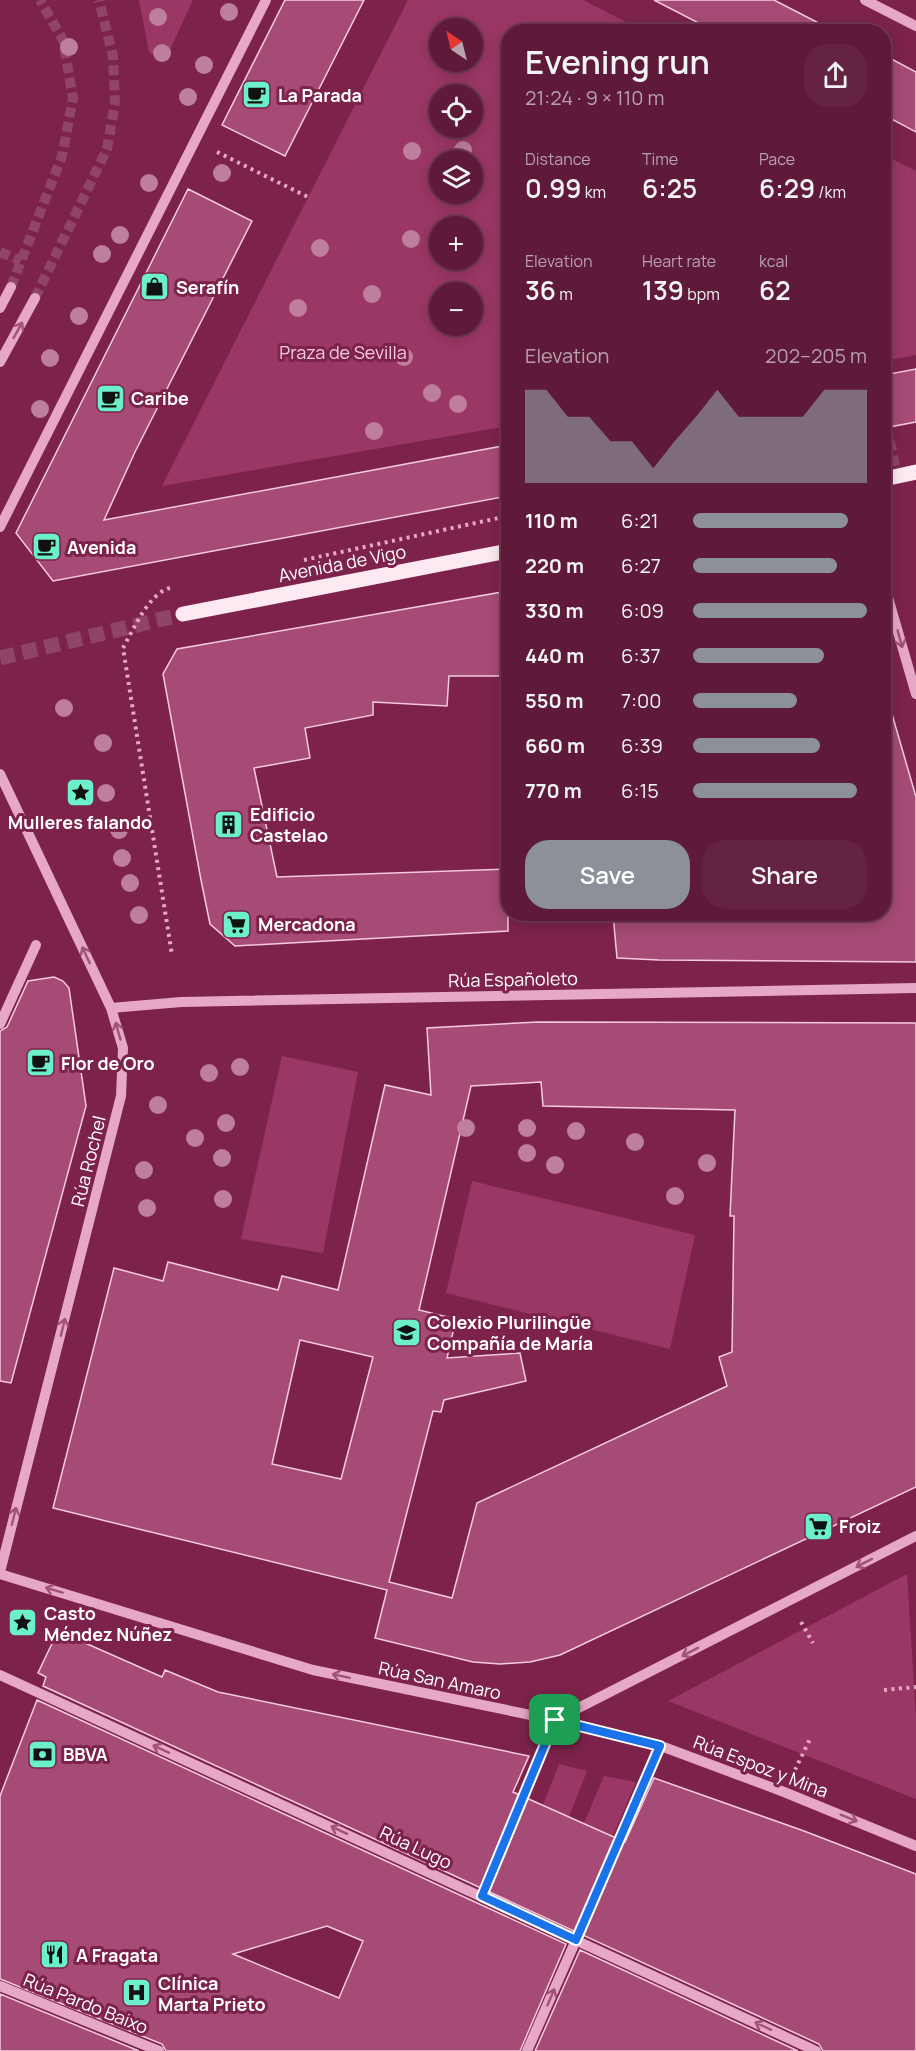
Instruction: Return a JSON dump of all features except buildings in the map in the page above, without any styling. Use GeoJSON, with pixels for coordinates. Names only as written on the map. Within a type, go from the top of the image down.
{"type":"FeatureCollection","features":[{"type":"Feature","properties":{"kind":"main road"},"geometry":{"type":"LineString","coordinates":[[891,477],[916,472]]}},
{"type":"Feature","properties":{"kind":"main road","name":"Avenida de Vigo"},"geometry":{"type":"LineString","coordinates":[[183,614],[501,552]]}},
{"type":"Feature","properties":{"kind":"street"},"geometry":{"type":"LineString","coordinates":[[0,527],[266,0]]}},
{"type":"Feature","properties":{"kind":"street"},"geometry":{"type":"LineString","coordinates":[[865,0],[916,26]]}},
{"type":"Feature","properties":{"kind":"street"},"geometry":{"type":"LineString","coordinates":[[0,308],[11,287]]}},
{"type":"Feature","properties":{"kind":"street"},"geometry":{"type":"LineString","coordinates":[[0,362],[35,298]]}},
{"type":"Feature","properties":{"kind":"street"},"geometry":{"type":"LineString","coordinates":[[891,608],[916,694]]}},
{"type":"Feature","properties":{"kind":"street","name":"Rúa Rochel"},"geometry":{"type":"LineString","coordinates":[[0,774],[111,1008],[123,1048],[121,1096],[0,1573]]}},
{"type":"Feature","properties":{"kind":"street"},"geometry":{"type":"LineString","coordinates":[[0,1023],[36,945]]}},
{"type":"Feature","properties":{"kind":"street","name":"Rúa Españoleto"},"geometry":{"type":"LineString","coordinates":[[111,1008],[192,1001],[916,988]]}},
{"type":"Feature","properties":{"kind":"street"},"geometry":{"type":"LineString","coordinates":[[555,1720],[916,1536]]}},
{"type":"Feature","properties":{"kind":"street","name":"Rúa San Amaro"},"geometry":{"type":"LineString","coordinates":[[0,1573],[313,1670],[555,1720]]}},
{"type":"Feature","properties":{"kind":"street","name":"Rúa Lugo"},"geometry":{"type":"LineString","coordinates":[[0,1675],[816,2051]]}},
{"type":"Feature","properties":{"kind":"street","name":"Rúa Espoz y Mina"},"geometry":{"type":"LineString","coordinates":[[555,1720],[660,1746],[784,1792],[916,1846]]}},
{"type":"Feature","properties":{"kind":"street"},"geometry":{"type":"LineString","coordinates":[[527,2051],[576,1940]]}},
{"type":"Feature","properties":{"kind":"street","name":"Rúa Pardo Baixo"},"geometry":{"type":"LineString","coordinates":[[0,1986],[159,2051]]}},
{"type":"Feature","properties":{"kind":"path"},"geometry":{"type":"LineString","coordinates":[[195,141],[308,197]]}},
{"type":"Feature","properties":{"kind":"path"},"geometry":{"type":"LineString","coordinates":[[302,560],[501,517]]}},
{"type":"Feature","properties":{"kind":"path"},"geometry":{"type":"LineString","coordinates":[[172,955],[123,648],[145,608],[165,589],[176,587]]}},
{"type":"Feature","properties":{"kind":"path"},"geometry":{"type":"LineString","coordinates":[[884,1690],[916,1687]]}},
{"type":"Feature","properties":{"kind":"path"},"geometry":{"type":"LineString","coordinates":[[482,1896],[555,1720]]}},
{"type":"Feature","properties":{"kind":"path"},"geometry":{"type":"LineString","coordinates":[[784,1792],[810,1739]]}},
{"type":"Feature","properties":{"kind":"path"},"geometry":{"type":"LineString","coordinates":[[576,1940],[660,1746]]}},
{"type":"Feature","properties":{"kind":"green space"},"geometry":{"type":"Polygon","coordinates":[[[139,0],[193,0],[165,60],[149,52],[139,0]]]}},
{"type":"Feature","properties":{"kind":"green space","name":"Praza de Sevilla"},"geometry":{"type":"Polygon","coordinates":[[[408,0],[583,0],[630,24],[501,24],[501,427],[162,486],[408,0]]]}},
{"type":"Feature","properties":{"kind":"green space"},"geometry":{"type":"Polygon","coordinates":[[[891,158],[916,171],[916,355],[891,360],[891,158]]]}},
{"type":"Feature","properties":{"kind":"green space"},"geometry":{"type":"Polygon","coordinates":[[[282,1056],[358,1072],[323,1253],[241,1239],[282,1056]]]}},
{"type":"Feature","properties":{"kind":"green space"},"geometry":{"type":"Polygon","coordinates":[[[472,1181],[695,1235],[670,1349],[446,1293],[472,1181]]]}},
{"type":"Feature","properties":{"kind":"green space"},"geometry":{"type":"Polygon","coordinates":[[[907,1574],[916,1716],[916,1799],[668,1701],[907,1574]]]}},
{"type":"Feature","properties":{"kind":"green space"},"geometry":{"type":"Polygon","coordinates":[[[559,1764],[587,1771],[569,1817],[543,1805],[559,1764]]]}},
{"type":"Feature","properties":{"kind":"green space"},"geometry":{"type":"Polygon","coordinates":[[[604,1776],[636,1782],[613,1836],[584,1823],[604,1776]]]}},
{"type":"Feature","properties":{"kind":"tunnel"},"geometry":{"type":"LineString","coordinates":[[11,287],[62,156],[73,98],[63,40],[40,0]]}},
{"type":"Feature","properties":{"kind":"tunnel"},"geometry":{"type":"LineString","coordinates":[[35,298],[107,149],[115,103],[113,57],[99,0]]}},
{"type":"Feature","properties":{"kind":"tunnel"},"geometry":{"type":"LineString","coordinates":[[0,252],[21,261]]}},
{"type":"Feature","properties":{"kind":"tunnel"},"geometry":{"type":"LineString","coordinates":[[891,446],[897,476]]}},
{"type":"Feature","properties":{"kind":"tunnel"},"geometry":{"type":"LineString","coordinates":[[0,658],[183,614]]}},
{"type":"Feature","properties":{"kind":"place","name":"La Parada"},"geometry":{"type":"Point","coordinates":[257,95]}},
{"type":"Feature","properties":{"kind":"place","name":"Serafín"},"geometry":{"type":"Point","coordinates":[155,287]}},
{"type":"Feature","properties":{"kind":"place","name":"Caribe"},"geometry":{"type":"Point","coordinates":[110,398]}},
{"type":"Feature","properties":{"kind":"place","name":"Avenida"},"geometry":{"type":"Point","coordinates":[46,547]}},
{"type":"Feature","properties":{"kind":"place","name":"Mulleres falando"},"geometry":{"type":"Point","coordinates":[80,793]}},
{"type":"Feature","properties":{"kind":"place","name":"Edificio Castelao"},"geometry":{"type":"Point","coordinates":[229,824]}},
{"type":"Feature","properties":{"kind":"place","name":"Mercadona"},"geometry":{"type":"Point","coordinates":[237,924]}},
{"type":"Feature","properties":{"kind":"place","name":"Flor de Oro"},"geometry":{"type":"Point","coordinates":[40,1063]}},
{"type":"Feature","properties":{"kind":"place","name":"Colexio Plurilingüe Compañía de María"},"geometry":{"type":"Point","coordinates":[406,1332]}},
{"type":"Feature","properties":{"kind":"place","name":"Froiz"},"geometry":{"type":"Point","coordinates":[818,1526]}},
{"type":"Feature","properties":{"kind":"place","name":"Casto Méndez Núñez"},"geometry":{"type":"Point","coordinates":[23,1623]}},
{"type":"Feature","properties":{"kind":"place","name":"BBVA"},"geometry":{"type":"Point","coordinates":[42,1754]}},
{"type":"Feature","properties":{"kind":"place","name":"A Fragata"},"geometry":{"type":"Point","coordinates":[55,1955]}},
{"type":"Feature","properties":{"kind":"place","name":"Clínica Marta Prieto"},"geometry":{"type":"Point","coordinates":[137,1993]}},
{"type":"Feature","properties":{"kind":"route"},"geometry":{"type":"LineString","coordinates":[[555,1720],[660,1746],[576,1940],[482,1896],[555,1720]]}}]}
